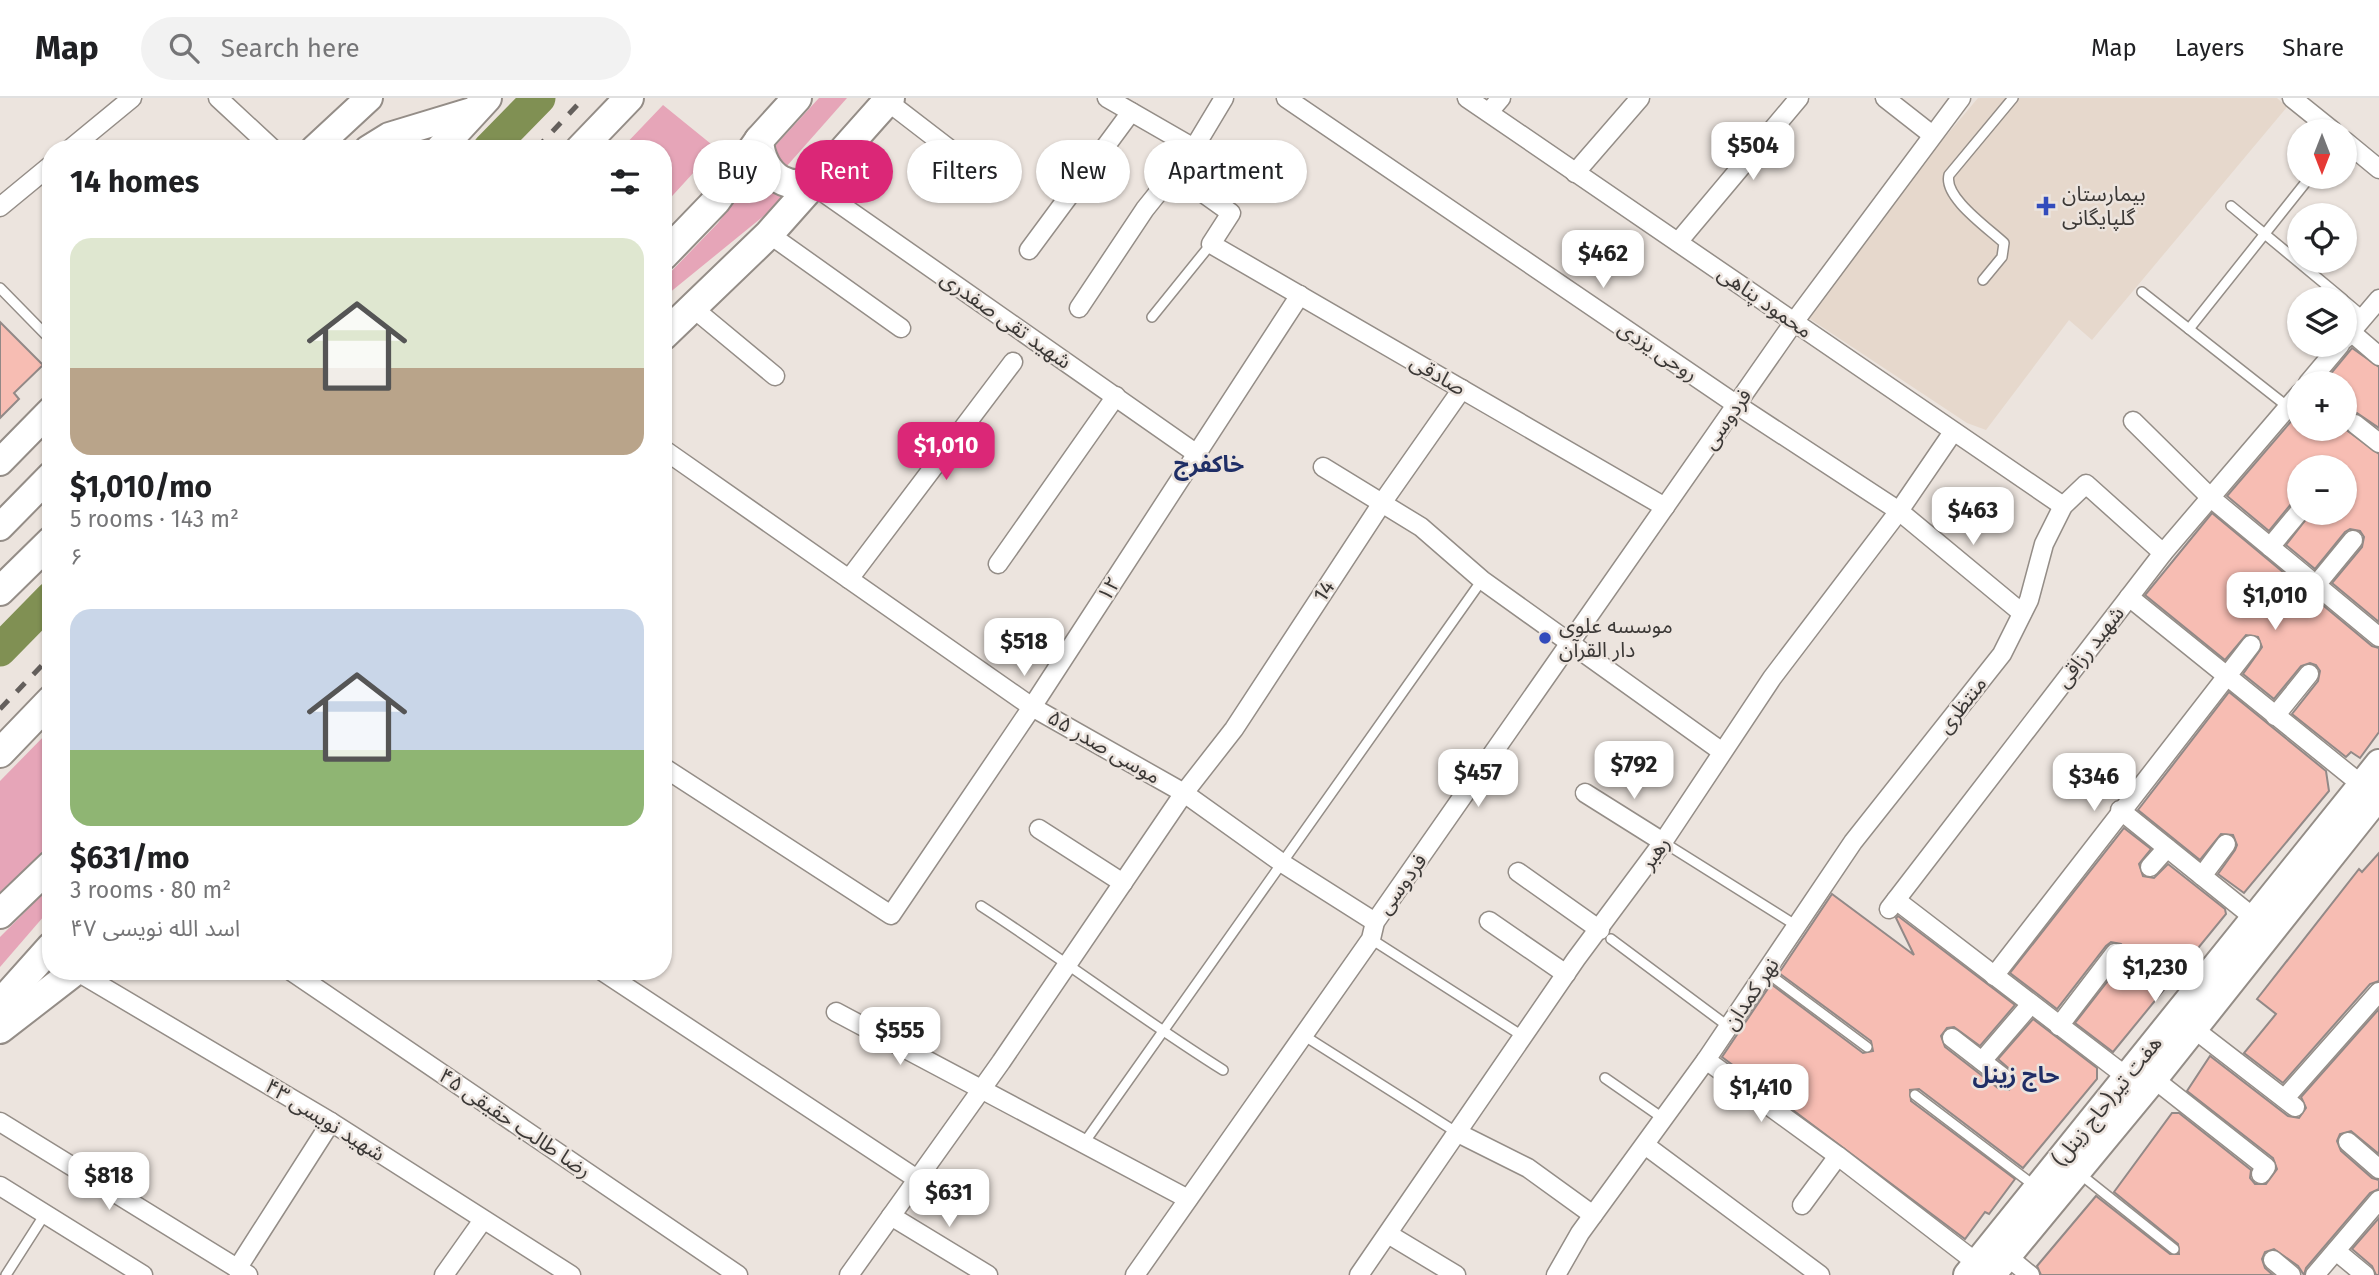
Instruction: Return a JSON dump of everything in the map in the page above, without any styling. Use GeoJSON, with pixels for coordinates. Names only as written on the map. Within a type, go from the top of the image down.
{"type":"FeatureCollection","features":[{"type":"Feature","properties":{"kind":"main road"},"geometry":{"type":"LineString","coordinates":[[324,140],[369,98]]}},
{"type":"Feature","properties":{"kind":"main road"},"geometry":{"type":"LineString","coordinates":[[589,140],[629,98]]}},
{"type":"Feature","properties":{"kind":"main road"},"geometry":{"type":"LineString","coordinates":[[759,140],[797,98]]}},
{"type":"Feature","properties":{"kind":"main road"},"geometry":{"type":"LineString","coordinates":[[855,140],[889,100]]}},
{"type":"Feature","properties":{"kind":"main road"},"geometry":{"type":"LineString","coordinates":[[383,140],[481,104]]}},
{"type":"Feature","properties":{"kind":"main road"},"geometry":{"type":"LineString","coordinates":[[448,140],[481,104]]}},
{"type":"Feature","properties":{"kind":"main road"},"geometry":{"type":"LineString","coordinates":[[672,247],[714,203]]}},
{"type":"Feature","properties":{"kind":"main road"},"geometry":{"type":"LineString","coordinates":[[672,328],[798,203]]}},
{"type":"Feature","properties":{"kind":"main road"},"geometry":{"type":"LineString","coordinates":[[0,462],[42,419]]}},
{"type":"Feature","properties":{"kind":"main road"},"geometry":{"type":"LineString","coordinates":[[0,527],[42,484]]}},
{"type":"Feature","properties":{"kind":"main road"},"geometry":{"type":"LineString","coordinates":[[0,591],[42,550]]}},
{"type":"Feature","properties":{"kind":"main road"},"geometry":{"type":"LineString","coordinates":[[0,752],[42,709]]}},
{"type":"Feature","properties":{"kind":"main road","name":"هفت تیر(حاج زینل)"},"geometry":{"type":"LineString","coordinates":[[1986,1267],[2076,1171],[2194,1028],[2374,795],[2379,763]]}},
{"type":"Feature","properties":{"kind":"main road","name":"هفت تیر(حاج زینل)"},"geometry":{"type":"LineString","coordinates":[[1986,1267],[2038,1188],[2253,917],[2374,795]]}},
{"type":"Feature","properties":{"kind":"main road"},"geometry":{"type":"LineString","coordinates":[[0,914],[42,874]]}},
{"type":"Feature","properties":{"kind":"main road"},"geometry":{"type":"LineString","coordinates":[[0,1004],[42,957]]}},
{"type":"Feature","properties":{"kind":"main road"},"geometry":{"type":"LineString","coordinates":[[0,1029],[64,980]]}},
{"type":"Feature","properties":{"kind":"street"},"geometry":{"type":"LineString","coordinates":[[82,140],[132,98]]}},
{"type":"Feature","properties":{"kind":"street"},"geometry":{"type":"LineString","coordinates":[[218,98],[263,140]]}},
{"type":"Feature","properties":{"kind":"street"},"geometry":{"type":"LineString","coordinates":[[1107,98],[1181,140]]}},
{"type":"Feature","properties":{"kind":"street"},"geometry":{"type":"LineString","coordinates":[[1200,140],[1224,98]]}},
{"type":"Feature","properties":{"kind":"street","name":"روحی یزدی"},"geometry":{"type":"LineString","coordinates":[[1286,98],[1737,405],[1899,511],[2022,613]]}},
{"type":"Feature","properties":{"kind":"street","name":"محمود پناهی"},"geometry":{"type":"LineString","coordinates":[[1468,98],[1495,105],[1575,173],[2063,506]]}},
{"type":"Feature","properties":{"kind":"street"},"geometry":{"type":"LineString","coordinates":[[1575,173],[1640,98]]}},
{"type":"Feature","properties":{"kind":"street"},"geometry":{"type":"LineString","coordinates":[[1678,242],[1799,98]]}},
{"type":"Feature","properties":{"kind":"street"},"geometry":{"type":"LineString","coordinates":[[1885,98],[1931,134]]}},
{"type":"Feature","properties":{"kind":"street","name":"فردوسی"},"geometry":{"type":"LineString","coordinates":[[1135,1275],[1303,1035],[1571,640],[1794,322],[1931,134],[1961,98]]}},
{"type":"Feature","properties":{"kind":"street"},"geometry":{"type":"LineString","coordinates":[[2292,98],[2318,119]]}},
{"type":"Feature","properties":{"kind":"street"},"geometry":{"type":"LineString","coordinates":[[889,100],[939,140]]}},
{"type":"Feature","properties":{"kind":"street"},"geometry":{"type":"LineString","coordinates":[[1029,250],[1131,112]]}},
{"type":"Feature","properties":{"kind":"street"},"geometry":{"type":"LineString","coordinates":[[2357,151],[2379,169]]}},
{"type":"Feature","properties":{"kind":"street"},"geometry":{"type":"LineString","coordinates":[[0,206],[42,172]]}},
{"type":"Feature","properties":{"kind":"street","name":"شهید تقی صفدری"},"geometry":{"type":"LineString","coordinates":[[856,203],[1197,454]]}},
{"type":"Feature","properties":{"kind":"street"},"geometry":{"type":"LineString","coordinates":[[1079,308],[1150,203]]}},
{"type":"Feature","properties":{"kind":"street"},"geometry":{"type":"LineString","coordinates":[[1211,244],[1231,213],[1217,203]]}},
{"type":"Feature","properties":{"kind":"street"},"geometry":{"type":"LineString","coordinates":[[769,234],[901,328]]}},
{"type":"Feature","properties":{"kind":"street","name":"صادقی"},"geometry":{"type":"LineString","coordinates":[[1211,244],[1665,507]]}},
{"type":"Feature","properties":{"kind":"street","name":"۱۲"},"geometry":{"type":"LineString","coordinates":[[672,774],[891,915],[1032,707],[1300,295]]}},
{"type":"Feature","properties":{"kind":"street"},"geometry":{"type":"LineString","coordinates":[[2357,326],[2379,299]]}},
{"type":"Feature","properties":{"kind":"street"},"geometry":{"type":"LineString","coordinates":[[693,308],[775,376]]}},
{"type":"Feature","properties":{"kind":"street"},"geometry":{"type":"LineString","coordinates":[[2357,345],[2379,356]]}},
{"type":"Feature","properties":{"kind":"street"},"geometry":{"type":"LineString","coordinates":[[2318,371],[2330,357]]}},
{"type":"Feature","properties":{"kind":"street"},"geometry":{"type":"LineString","coordinates":[[849,579],[1013,362]]}},
{"type":"Feature","properties":{"kind":"street","name":"14"},"geometry":{"type":"LineString","coordinates":[[849,1275],[1184,793],[1234,729],[1382,503],[1462,389]]}},
{"type":"Feature","properties":{"kind":"street"},"geometry":{"type":"LineString","coordinates":[[998,564],[1116,397]]}},
{"type":"Feature","properties":{"kind":"street","name":"شهید رزاقی"},"geometry":{"type":"LineString","coordinates":[[1994,976],[1892,904],[2163,553],[2287,408]]}},
{"type":"Feature","properties":{"kind":"street"},"geometry":{"type":"LineString","coordinates":[[2133,421],[2211,498],[2379,637]]}},
{"type":"Feature","properties":{"kind":"street"},"geometry":{"type":"LineString","coordinates":[[2357,426],[2379,443]]}},
{"type":"Feature","properties":{"kind":"street","name":"رهبر"},"geometry":{"type":"LineString","coordinates":[[1359,1275],[1566,974],[1605,935],[1721,751],[1772,678],[1899,511],[1953,432]]}},
{"type":"Feature","properties":{"kind":"street","name":"موسی صدر ۵۵"},"geometry":{"type":"LineString","coordinates":[[672,455],[1032,707],[1184,793],[1373,930]]}},
{"type":"Feature","properties":{"kind":"street"},"geometry":{"type":"LineString","coordinates":[[1322,467],[1421,527],[1482,580],[1571,640],[1721,751]]}},
{"type":"Feature","properties":{"kind":"street"},"geometry":{"type":"LineString","coordinates":[[2063,506],[2086,484],[2163,553]]}},
{"type":"Feature","properties":{"kind":"street","name":"منتظری"},"geometry":{"type":"LineString","coordinates":[[1826,884],[1853,842],[2002,654],[2022,613],[2045,544],[2063,506]]}},
{"type":"Feature","properties":{"kind":"street"},"geometry":{"type":"LineString","coordinates":[[2270,547],[2288,525]]}},
{"type":"Feature","properties":{"kind":"street"},"geometry":{"type":"LineString","coordinates":[[2316,585],[2353,540]]}},
{"type":"Feature","properties":{"kind":"street"},"geometry":{"type":"LineString","coordinates":[[2129,597],[2374,795]]}},
{"type":"Feature","properties":{"kind":"street"},"geometry":{"type":"LineString","coordinates":[[2127,1077],[1994,976],[2120,810],[2251,645]]}},
{"type":"Feature","properties":{"kind":"street"},"geometry":{"type":"LineString","coordinates":[[2275,716],[2309,674]]}},
{"type":"Feature","properties":{"kind":"street"},"geometry":{"type":"LineString","coordinates":[[1585,793],[1663,842]]}},
{"type":"Feature","properties":{"kind":"street"},"geometry":{"type":"LineString","coordinates":[[2120,810],[2253,917]]}},
{"type":"Feature","properties":{"kind":"street"},"geometry":{"type":"LineString","coordinates":[[1039,829],[1123,883]]}},
{"type":"Feature","properties":{"kind":"street"},"geometry":{"type":"LineString","coordinates":[[2202,876],[2226,844]]}},
{"type":"Feature","properties":{"kind":"street"},"geometry":{"type":"LineString","coordinates":[[2150,867],[2167,848]]}},
{"type":"Feature","properties":{"kind":"street"},"geometry":{"type":"LineString","coordinates":[[1518,872],[1605,935]]}},
{"type":"Feature","properties":{"kind":"street","name":"نهر کمدان"},"geometry":{"type":"LineString","coordinates":[[1556,1275],[1593,1215],[1706,1060],[1826,884]]}},
{"type":"Feature","properties":{"kind":"street"},"geometry":{"type":"LineString","coordinates":[[1489,921],[1566,974]]}},
{"type":"Feature","properties":{"kind":"street"},"geometry":{"type":"LineString","coordinates":[[2059,1026],[2115,953]]}},
{"type":"Feature","properties":{"kind":"street","name":"۴۳ شهید نویسی"},"geometry":{"type":"LineString","coordinates":[[91,980],[331,1122],[571,1275]]}},
{"type":"Feature","properties":{"kind":"street","name":"۴۵ رضا طالب حقیقی"},"geometry":{"type":"LineString","coordinates":[[304,980],[738,1275]]}},
{"type":"Feature","properties":{"kind":"street"},"geometry":{"type":"LineString","coordinates":[[617,980],[917,1179]]}},
{"type":"Feature","properties":{"kind":"street"},"geometry":{"type":"LineString","coordinates":[[2194,1028],[2290,1103],[2379,992]]}},
{"type":"Feature","properties":{"kind":"street"},"geometry":{"type":"LineString","coordinates":[[1982,1061],[2031,1004]]}},
{"type":"Feature","properties":{"kind":"street"},"geometry":{"type":"LineString","coordinates":[[836,1012],[1188,1199]]}},
{"type":"Feature","properties":{"kind":"street"},"geometry":{"type":"LineString","coordinates":[[1952,1038],[2005,1079]]}},
{"type":"Feature","properties":{"kind":"street"},"geometry":{"type":"LineString","coordinates":[[1706,1060],[1986,1267],[2030,1275]]}},
{"type":"Feature","properties":{"kind":"street"},"geometry":{"type":"LineString","coordinates":[[2154,1079],[2266,1167],[2261,1174]]}},
{"type":"Feature","properties":{"kind":"street"},"geometry":{"type":"LineString","coordinates":[[0,1122],[243,1272],[331,1122]]}},
{"type":"Feature","properties":{"kind":"street"},"geometry":{"type":"LineString","coordinates":[[1456,1132],[1528,1168],[1593,1215]]}},
{"type":"Feature","properties":{"kind":"street"},"geometry":{"type":"LineString","coordinates":[[2348,1142],[2379,1169]]}},
{"type":"Feature","properties":{"kind":"street"},"geometry":{"type":"LineString","coordinates":[[1645,1145],[1820,1275]]}},
{"type":"Feature","properties":{"kind":"street"},"geometry":{"type":"LineString","coordinates":[[1802,1205],[1839,1156]]}},
{"type":"Feature","properties":{"kind":"street"},"geometry":{"type":"LineString","coordinates":[[0,1185],[143,1275]]}},
{"type":"Feature","properties":{"kind":"street"},"geometry":{"type":"LineString","coordinates":[[2315,1275],[2379,1200]]}},
{"type":"Feature","properties":{"kind":"street"},"geometry":{"type":"LineString","coordinates":[[891,1216],[988,1275]]}},
{"type":"Feature","properties":{"kind":"street"},"geometry":{"type":"LineString","coordinates":[[444,1275],[483,1220]]}},
{"type":"Feature","properties":{"kind":"street"},"geometry":{"type":"LineString","coordinates":[[1388,1234],[1456,1275]]}},
{"type":"Feature","properties":{"kind":"street"},"geometry":{"type":"LineString","coordinates":[[2336,1251],[2365,1275]]}},
{"type":"Feature","properties":{"kind":"street"},"geometry":{"type":"LineString","coordinates":[[2273,1260],[2291,1275]]}},
{"type":"Feature","properties":{"kind":"lane"},"geometry":{"type":"LineString","coordinates":[[1983,280],[2002,257],[2004,243],[1951,194],[1947,182],[1949,175],[2013,98]]}},
{"type":"Feature","properties":{"kind":"lane"},"geometry":{"type":"LineString","coordinates":[[2189,329],[2301,189]]}},
{"type":"Feature","properties":{"kind":"lane"},"geometry":{"type":"LineString","coordinates":[[2231,206],[2328,287]]}},
{"type":"Feature","properties":{"kind":"lane"},"geometry":{"type":"LineString","coordinates":[[1152,317],[1211,244]]}},
{"type":"Feature","properties":{"kind":"lane"},"geometry":{"type":"LineString","coordinates":[[0,288],[42,331]]}},
{"type":"Feature","properties":{"kind":"lane"},"geometry":{"type":"LineString","coordinates":[[2142,292],[2189,329],[2287,395]]}},
{"type":"Feature","properties":{"kind":"lane"},"geometry":{"type":"LineString","coordinates":[[2357,311],[2364,317]]}},
{"type":"Feature","properties":{"kind":"lane"},"geometry":{"type":"LineString","coordinates":[[1084,1143],[1482,580]]}},
{"type":"Feature","properties":{"kind":"lane"},"geometry":{"type":"LineString","coordinates":[[1663,842],[1797,926]]}},
{"type":"Feature","properties":{"kind":"lane"},"geometry":{"type":"LineString","coordinates":[[981,906],[1069,962],[1162,1032],[1223,1070]]}},
{"type":"Feature","properties":{"kind":"lane"},"geometry":{"type":"LineString","coordinates":[[1373,930],[1524,1037]]}},
{"type":"Feature","properties":{"kind":"lane"},"geometry":{"type":"LineString","coordinates":[[1605,935],[1729,1027]]}},
{"type":"Feature","properties":{"kind":"lane"},"geometry":{"type":"LineString","coordinates":[[1766,972],[1867,1047]]}},
{"type":"Feature","properties":{"kind":"lane"},"geometry":{"type":"LineString","coordinates":[[1303,1035],[1456,1132]]}},
{"type":"Feature","properties":{"kind":"lane"},"geometry":{"type":"LineString","coordinates":[[1605,1078],[1664,1119]]}},
{"type":"Feature","properties":{"kind":"lane"},"geometry":{"type":"LineString","coordinates":[[1915,1095],[2038,1188]]}},
{"type":"Feature","properties":{"kind":"lane"},"geometry":{"type":"LineString","coordinates":[[2076,1171],[2174,1249]]}},
{"type":"Feature","properties":{"kind":"lane"},"geometry":{"type":"LineString","coordinates":[[6,1275],[45,1214]]}},
{"type":"Feature","properties":{"kind":"shaded area"},"geometry":{"type":"Polygon","coordinates":[[[819,98],[847,98],[810,140],[795,140],[795,157],[786,167],[781,163],[780,140],[819,98]]]}},
{"type":"Feature","properties":{"kind":"shaded area","name":"بیمارستان گلپایگانی"},"geometry":{"type":"Polygon","coordinates":[[[1978,98],[2277,98],[2287,107],[2092,340],[2069,320],[1986,430],[1967,423],[1807,317],[1804,304],[1978,98]]]}},
{"type":"Feature","properties":{"kind":"shaded area"},"geometry":{"type":"Polygon","coordinates":[[[663,105],[706,140],[693,140],[693,173],[672,196],[672,140],[630,140],[663,105]]]}},
{"type":"Feature","properties":{"kind":"shaded area"},"geometry":{"type":"Polygon","coordinates":[[[792,193],[781,202],[781,194],[792,193]]]}},
{"type":"Feature","properties":{"kind":"shaded area"},"geometry":{"type":"Polygon","coordinates":[[[733,203],[780,203],[672,291],[672,271],[718,223],[733,203]]]}},
{"type":"Feature","properties":{"kind":"shaded area"},"geometry":{"type":"Polygon","coordinates":[[[42,738],[42,852],[0,892],[0,781],[42,738]]]}},
{"type":"Feature","properties":{"kind":"shaded area"},"geometry":{"type":"Polygon","coordinates":[[[42,895],[42,918],[0,967],[0,937],[42,895]]]}},
{"type":"Feature","properties":{"kind":"building"},"geometry":{"type":"Polygon","coordinates":[[[0,322],[42,366],[14,393],[19,399],[0,418],[0,322]]]}},
{"type":"Feature","properties":{"kind":"building"},"geometry":{"type":"Polygon","coordinates":[[[2357,352],[2379,367],[2379,428],[2357,413],[2357,371],[2333,371],[2345,357],[2357,357],[2357,352]]]}},
{"type":"Feature","properties":{"kind":"building"},"geometry":{"type":"Polygon","coordinates":[[[2287,426],[2287,441],[2357,441],[2357,438],[2379,454],[2379,622],[2332,583],[2362,547],[2364,537],[2360,531],[2350,529],[2345,532],[2315,569],[2286,545],[2302,525],[2357,525],[2357,455],[2287,455],[2287,509],[2269,531],[2227,496],[2287,426]]]}},
{"type":"Feature","properties":{"kind":"building"},"geometry":{"type":"Polygon","coordinates":[[[2212,513],[2372,646],[2379,648],[2379,732],[2360,758],[2351,752],[2346,757],[2292,714],[2318,681],[2320,671],[2316,665],[2310,663],[2301,666],[2274,699],[2243,674],[2262,647],[2258,637],[2246,635],[2225,660],[2145,595],[2212,513]]]}},
{"type":"Feature","properties":{"kind":"building"},"geometry":{"type":"Polygon","coordinates":[[[2229,692],[2326,771],[2329,791],[2244,893],[2218,874],[2237,845],[2233,835],[2221,834],[2200,860],[2138,810],[2229,692]]]}},
{"type":"Feature","properties":{"kind":"building"},"geometry":{"type":"Polygon","coordinates":[[[2124,828],[2151,849],[2139,864],[2143,876],[2154,878],[2168,864],[2225,909],[2226,914],[2113,1052],[2075,1023],[2124,960],[2126,949],[2121,944],[2111,942],[2106,946],[2057,1009],[2010,973],[2124,828]]]}},
{"type":"Feature","properties":{"kind":"building"},"geometry":{"type":"Polygon","coordinates":[[[2379,853],[2379,981],[2370,984],[2283,1083],[2244,1053],[2276,1014],[2257,999],[2359,869],[2362,872],[2379,853]]]}},
{"type":"Feature","properties":{"kind":"building"},"geometry":{"type":"Polygon","coordinates":[[[1832,894],[1914,955],[1896,918],[1898,916],[2015,1005],[1980,1046],[1954,1027],[1947,1028],[1941,1036],[1945,1047],[1998,1088],[2009,1090],[2014,1085],[2015,1074],[1998,1059],[2033,1019],[2097,1068],[2097,1079],[2023,1168],[1919,1089],[1910,1090],[1911,1101],[2015,1179],[1989,1214],[1985,1212],[1965,1239],[1722,1057],[1771,984],[1863,1053],[1873,1051],[1871,1041],[1779,973],[1832,894]]]}},
{"type":"Feature","properties":{"kind":"building"},"geometry":{"type":"Polygon","coordinates":[[[2379,1009],[2379,1154],[2351,1131],[2340,1134],[2337,1141],[2341,1151],[2372,1178],[2379,1180],[2379,1189],[2370,1193],[2306,1268],[2304,1275],[2298,1266],[2274,1249],[2265,1252],[2262,1259],[2265,1268],[2273,1275],[2041,1275],[2037,1266],[2096,1196],[2170,1254],[2179,1254],[2178,1244],[2114,1192],[2172,1113],[2179,1113],[2251,1170],[2250,1178],[2255,1184],[2266,1184],[2277,1169],[2273,1158],[2187,1091],[2210,1056],[2288,1116],[2299,1118],[2306,1108],[2301,1097],[2379,1009]]]}},
{"type":"Feature","properties":{"kind":"building"},"geometry":{"type":"Polygon","coordinates":[[[2379,1218],[2379,1275],[2376,1275],[2372,1266],[2352,1249],[2379,1218]]]}},
{"type":"Feature","properties":{"kind":"waterway"},"geometry":{"type":"LineString","coordinates":[[498,140],[539,98]]}},
{"type":"Feature","properties":{"kind":"waterway"},"geometry":{"type":"LineString","coordinates":[[0,650],[42,607]]}},
{"type":"Feature","properties":{"kind":"railway"},"geometry":{"type":"LineString","coordinates":[[544,140],[584,98]]}},
{"type":"Feature","properties":{"kind":"railway"},"geometry":{"type":"LineString","coordinates":[[0,709],[42,665]]}},
{"type":"Feature","properties":{"kind":"place","name":"بیمارستان گلپایگانی"},"geometry":{"type":"Point","coordinates":[2046,206]}},
{"type":"Feature","properties":{"kind":"place","name":"موسسه علوی دار القرآن"},"geometry":{"type":"Point","coordinates":[1545,638]}},
{"type":"Feature","properties":{"kind":"district","name":"خاکفرج"},"geometry":{"type":"Point","coordinates":[1209,464]}},
{"type":"Feature","properties":{"kind":"district","name":"حاج زینل"},"geometry":{"type":"Point","coordinates":[2016,1075]}}]}
